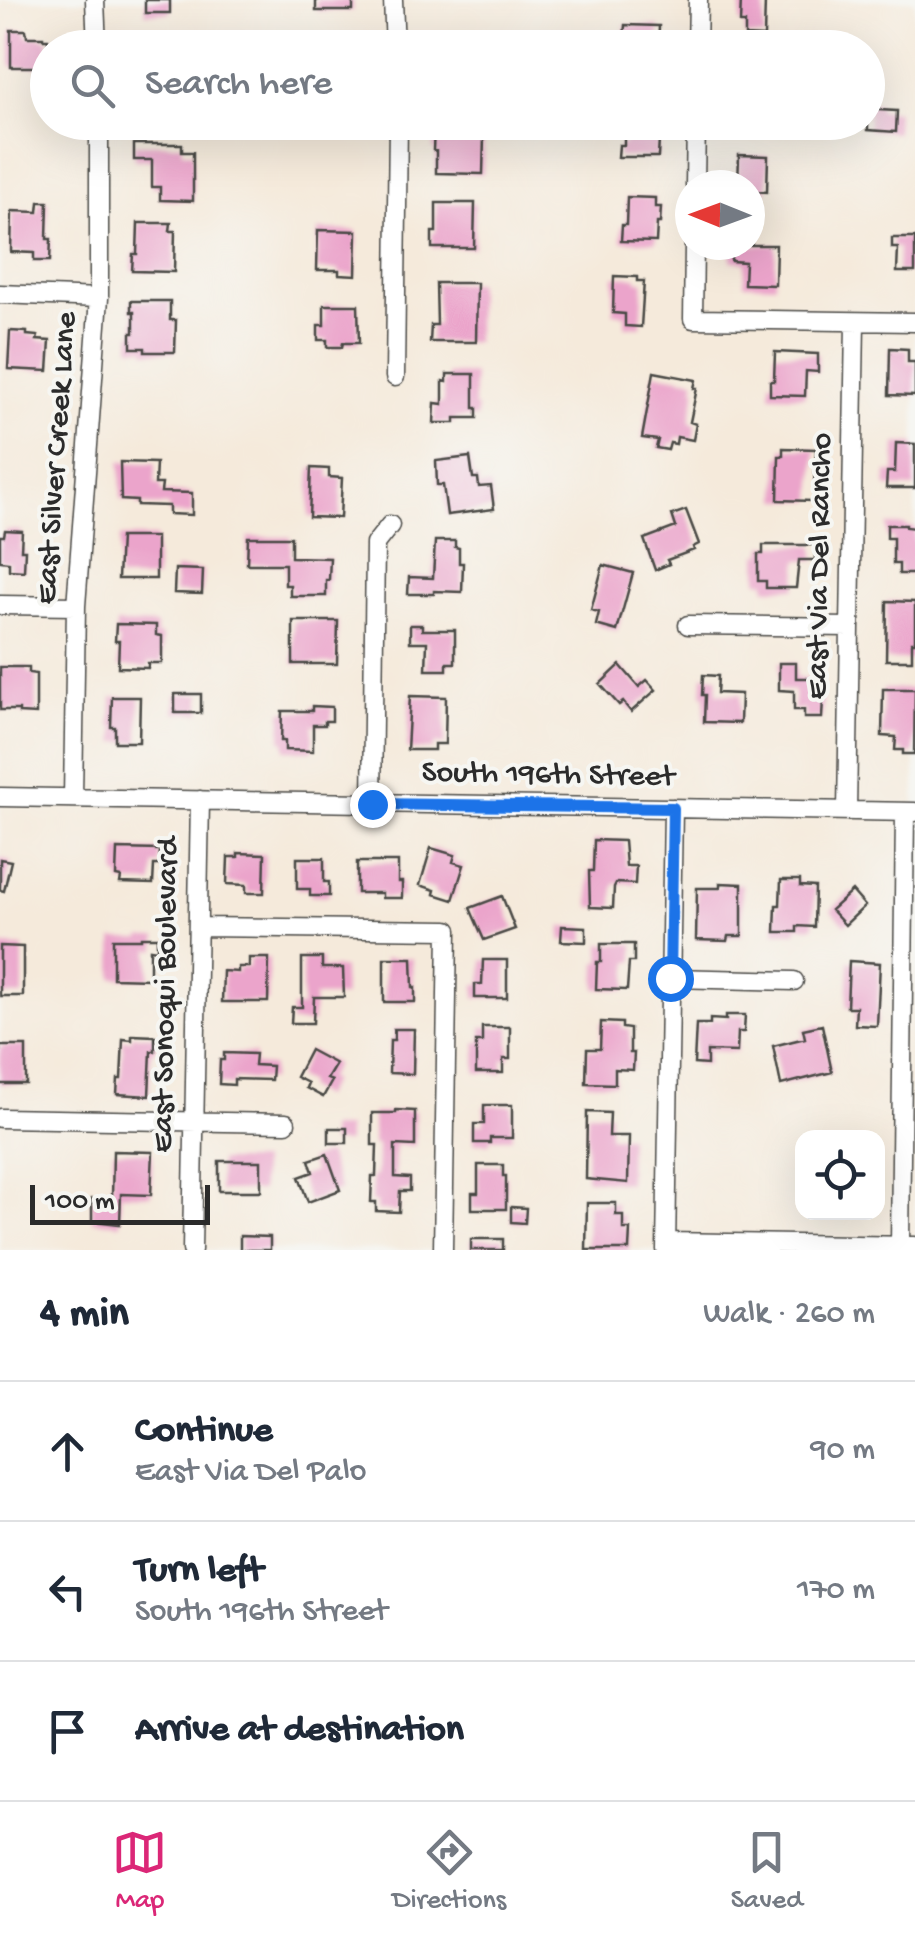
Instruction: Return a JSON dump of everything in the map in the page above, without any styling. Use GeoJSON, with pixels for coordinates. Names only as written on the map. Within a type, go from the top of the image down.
{"type":"FeatureCollection","features":[{"type":"Feature","properties":{"kind":"street"},"geometry":{"type":"LineString","coordinates":[[95,0],[96,30]]}},
{"type":"Feature","properties":{"kind":"street"},"geometry":{"type":"LineString","coordinates":[[392,0],[394,30]]}},
{"type":"Feature","properties":{"kind":"street"},"geometry":{"type":"LineString","coordinates":[[697,30],[698,0]]}},
{"type":"Feature","properties":{"kind":"street","name":"East Silver Creek Lane"},"geometry":{"type":"LineString","coordinates":[[73,798],[76,606],[99,298],[99,140]]}},
{"type":"Feature","properties":{"kind":"street"},"geometry":{"type":"LineString","coordinates":[[395,377],[398,140]]}},
{"type":"Feature","properties":{"kind":"street"},"geometry":{"type":"LineString","coordinates":[[695,170],[696,140]]}},
{"type":"Feature","properties":{"kind":"street"},"geometry":{"type":"LineString","coordinates":[[694,260],[693,318],[915,322]]}},
{"type":"Feature","properties":{"kind":"street"},"geometry":{"type":"LineString","coordinates":[[0,294],[99,298]]}},
{"type":"Feature","properties":{"kind":"street","name":"East Via Del Rancho"},"geometry":{"type":"LineString","coordinates":[[847,811],[854,322]]}},
{"type":"Feature","properties":{"kind":"street"},"geometry":{"type":"LineString","coordinates":[[372,804],[375,544],[390,524]]}},
{"type":"Feature","properties":{"kind":"street"},"geometry":{"type":"LineString","coordinates":[[0,605],[76,606]]}},
{"type":"Feature","properties":{"kind":"street"},"geometry":{"type":"LineString","coordinates":[[688,625],[850,628]]}},
{"type":"Feature","properties":{"kind":"street","name":"South 196th Street"},"geometry":{"type":"LineString","coordinates":[[0,797],[910,812]]}},
{"type":"Feature","properties":{"kind":"street","name":"East Sonoqui Boulevard"},"geometry":{"type":"LineString","coordinates":[[192,1250],[200,800]]}},
{"type":"Feature","properties":{"kind":"street"},"geometry":{"type":"LineString","coordinates":[[673,808],[666,1246],[908,1245],[910,812]]}},
{"type":"Feature","properties":{"kind":"street"},"geometry":{"type":"LineString","coordinates":[[198,927],[448,930],[443,1250]]}},
{"type":"Feature","properties":{"kind":"street"},"geometry":{"type":"LineString","coordinates":[[670,978],[794,981]]}},
{"type":"Feature","properties":{"kind":"street"},"geometry":{"type":"LineString","coordinates":[[0,1118],[286,1123]]}},
{"type":"Feature","properties":{"kind":"building"},"geometry":{"type":"Polygon","coordinates":[[[145,0],[170,0],[170,13],[145,13],[145,0]]]}},
{"type":"Feature","properties":{"kind":"building"},"geometry":{"type":"Polygon","coordinates":[[[316,0],[353,0],[353,11],[316,11],[316,0]]]}},
{"type":"Feature","properties":{"kind":"building"},"geometry":{"type":"Polygon","coordinates":[[[741,0],[765,0],[764,30],[745,30],[745,23],[740,23],[741,0]]]}},
{"type":"Feature","properties":{"kind":"building"},"geometry":{"type":"Polygon","coordinates":[[[625,25],[659,26],[659,30],[625,30],[625,25]]]}},
{"type":"Feature","properties":{"kind":"building"},"geometry":{"type":"Polygon","coordinates":[[[11,30],[26,30],[30,37],[30,67],[11,67],[11,30]]]}},
{"type":"Feature","properties":{"kind":"building"},"geometry":{"type":"Polygon","coordinates":[[[885,110],[897,111],[896,132],[885,131],[885,110]]]}},
{"type":"Feature","properties":{"kind":"building"},"geometry":{"type":"Polygon","coordinates":[[[433,140],[484,140],[483,174],[436,173],[433,140]]]}},
{"type":"Feature","properties":{"kind":"building"},"geometry":{"type":"Polygon","coordinates":[[[624,140],[659,140],[658,157],[618,157],[619,145],[624,145],[624,140]]]}},
{"type":"Feature","properties":{"kind":"building"},"geometry":{"type":"Polygon","coordinates":[[[134,144],[182,144],[182,152],[193,152],[193,201],[160,200],[160,187],[152,187],[152,160],[134,160],[134,144]]]}},
{"type":"Feature","properties":{"kind":"building"},"geometry":{"type":"Polygon","coordinates":[[[739,155],[768,156],[767,192],[765,170],[738,170],[739,155]]]}},
{"type":"Feature","properties":{"kind":"building"},"geometry":{"type":"Polygon","coordinates":[[[627,197],[655,198],[655,207],[661,207],[656,242],[621,241],[627,197]]]}},
{"type":"Feature","properties":{"kind":"building"},"geometry":{"type":"Polygon","coordinates":[[[39,202],[48,202],[50,261],[34,261],[34,253],[11,252],[12,211],[38,212],[39,202]]]}},
{"type":"Feature","properties":{"kind":"building"},"geometry":{"type":"Polygon","coordinates":[[[436,203],[475,203],[474,248],[432,248],[436,203]]]}},
{"type":"Feature","properties":{"kind":"building"},"geometry":{"type":"Polygon","coordinates":[[[138,223],[171,223],[170,231],[175,231],[174,272],[132,271],[138,223]]]}},
{"type":"Feature","properties":{"kind":"building"},"geometry":{"type":"Polygon","coordinates":[[[318,230],[357,231],[356,275],[317,270],[318,230]]]}},
{"type":"Feature","properties":{"kind":"building"},"geometry":{"type":"Polygon","coordinates":[[[892,238],[915,238],[915,272],[897,272],[898,248],[892,248],[892,238]]]}},
{"type":"Feature","properties":{"kind":"building"},"geometry":{"type":"Polygon","coordinates":[[[765,245],[776,245],[775,285],[744,284],[745,262],[731,261],[765,260],[765,245]]]}},
{"type":"Feature","properties":{"kind":"building"},"geometry":{"type":"Polygon","coordinates":[[[614,276],[644,281],[641,327],[625,326],[625,314],[613,313],[614,276]]]}},
{"type":"Feature","properties":{"kind":"building"},"geometry":{"type":"Polygon","coordinates":[[[436,283],[477,283],[476,342],[430,342],[431,325],[437,325],[436,283]]]}},
{"type":"Feature","properties":{"kind":"building"},"geometry":{"type":"Polygon","coordinates":[[[131,301],[170,301],[170,320],[176,320],[175,352],[131,348],[131,301]]]}},
{"type":"Feature","properties":{"kind":"building"},"geometry":{"type":"Polygon","coordinates":[[[324,305],[358,305],[359,343],[327,347],[327,340],[318,340],[318,325],[324,325],[324,305]]]}},
{"type":"Feature","properties":{"kind":"building"},"geometry":{"type":"Polygon","coordinates":[[[10,331],[27,332],[38,336],[37,340],[50,341],[48,371],[8,369],[10,331]]]}},
{"type":"Feature","properties":{"kind":"building"},"geometry":{"type":"Polygon","coordinates":[[[890,348],[908,349],[908,362],[915,362],[915,396],[889,395],[890,348]]]}},
{"type":"Feature","properties":{"kind":"building"},"geometry":{"type":"Polygon","coordinates":[[[775,352],[818,354],[818,372],[806,371],[805,396],[770,395],[775,352]]]}},
{"type":"Feature","properties":{"kind":"building"},"geometry":{"type":"Polygon","coordinates":[[[654,372],[696,380],[690,422],[696,424],[693,440],[677,437],[676,444],[670,443],[668,450],[656,448],[658,440],[642,438],[654,372]]]}},
{"type":"Feature","properties":{"kind":"building"},"geometry":{"type":"Polygon","coordinates":[[[447,374],[474,374],[477,418],[434,423],[435,403],[443,404],[443,381],[447,382],[447,374]]]}},
{"type":"Feature","properties":{"kind":"building"},"geometry":{"type":"Polygon","coordinates":[[[896,443],[915,444],[915,488],[886,488],[887,472],[895,472],[896,443]]]}},
{"type":"Feature","properties":{"kind":"building"},"geometry":{"type":"Polygon","coordinates":[[[783,448],[816,449],[813,501],[778,500],[779,456],[783,456],[783,448]]]}},
{"type":"Feature","properties":{"kind":"building"},"geometry":{"type":"Polygon","coordinates":[[[470,457],[473,478],[478,478],[479,487],[491,486],[494,509],[447,515],[443,485],[437,485],[436,461],[470,457]]]}},
{"type":"Feature","properties":{"kind":"building"},"geometry":{"type":"Polygon","coordinates":[[[120,462],[156,463],[155,484],[162,484],[161,492],[192,493],[192,515],[169,514],[169,506],[121,500],[120,462]]]}},
{"type":"Feature","properties":{"kind":"building"},"geometry":{"type":"Polygon","coordinates":[[[311,468],[329,469],[329,477],[342,478],[340,518],[309,517],[311,468]]]}},
{"type":"Feature","properties":{"kind":"building"},"geometry":{"type":"Polygon","coordinates":[[[686,510],[699,544],[655,570],[644,539],[676,527],[672,515],[686,510]]]}},
{"type":"Feature","properties":{"kind":"building"},"geometry":{"type":"Polygon","coordinates":[[[887,525],[915,528],[915,574],[899,574],[899,564],[893,564],[893,538],[887,538],[887,525]]]}},
{"type":"Feature","properties":{"kind":"building"},"geometry":{"type":"Polygon","coordinates":[[[5,530],[22,531],[24,571],[9,570],[9,562],[0,561],[0,536],[4,536],[5,530]]]}},
{"type":"Feature","properties":{"kind":"building"},"geometry":{"type":"Polygon","coordinates":[[[120,537],[156,537],[156,579],[118,579],[120,537]]]}},
{"type":"Feature","properties":{"kind":"building"},"geometry":{"type":"Polygon","coordinates":[[[248,537],[291,537],[291,557],[330,558],[326,596],[290,596],[290,585],[285,585],[285,564],[247,564],[248,537]]]}},
{"type":"Feature","properties":{"kind":"building"},"geometry":{"type":"Polygon","coordinates":[[[435,541],[455,541],[459,548],[462,592],[408,594],[409,577],[433,578],[435,541]]]}},
{"type":"Feature","properties":{"kind":"building"},"geometry":{"type":"Polygon","coordinates":[[[763,545],[815,545],[815,560],[799,560],[796,588],[766,588],[766,581],[758,581],[758,554],[763,554],[763,545]]]}},
{"type":"Feature","properties":{"kind":"building"},"geometry":{"type":"Polygon","coordinates":[[[603,565],[633,573],[617,631],[596,625],[599,612],[591,610],[603,565]]]}},
{"type":"Feature","properties":{"kind":"building"},"geometry":{"type":"Polygon","coordinates":[[[175,569],[203,570],[202,594],[174,593],[175,569]]]}},
{"type":"Feature","properties":{"kind":"building"},"geometry":{"type":"Polygon","coordinates":[[[887,601],[915,602],[912,660],[886,660],[887,601]]]}},
{"type":"Feature","properties":{"kind":"building"},"geometry":{"type":"Polygon","coordinates":[[[293,621],[338,621],[337,664],[293,664],[293,621]]]}},
{"type":"Feature","properties":{"kind":"building"},"geometry":{"type":"Polygon","coordinates":[[[116,624],[156,625],[156,635],[162,636],[162,663],[148,663],[148,668],[118,667],[116,624]]]}},
{"type":"Feature","properties":{"kind":"building"},"geometry":{"type":"Polygon","coordinates":[[[410,625],[422,625],[422,630],[455,630],[455,663],[447,663],[447,670],[426,670],[427,642],[410,642],[410,625]]]}},
{"type":"Feature","properties":{"kind":"building"},"geometry":{"type":"Polygon","coordinates":[[[779,663],[796,663],[796,678],[817,678],[816,698],[823,698],[822,718],[804,718],[804,710],[794,710],[794,691],[779,690],[779,663]]]}},
{"type":"Feature","properties":{"kind":"building"},"geometry":{"type":"Polygon","coordinates":[[[620,665],[639,687],[647,680],[656,690],[631,712],[600,684],[620,665]]]}},
{"type":"Feature","properties":{"kind":"building"},"geometry":{"type":"Polygon","coordinates":[[[0,667],[29,667],[29,673],[36,674],[36,714],[0,710],[0,667]]]}},
{"type":"Feature","properties":{"kind":"building"},"geometry":{"type":"Polygon","coordinates":[[[703,675],[718,676],[717,693],[741,694],[740,723],[704,722],[703,675]]]}},
{"type":"Feature","properties":{"kind":"building"},"geometry":{"type":"Polygon","coordinates":[[[883,689],[915,689],[914,754],[895,750],[896,737],[882,736],[883,689]]]}},
{"type":"Feature","properties":{"kind":"building"},"geometry":{"type":"Polygon","coordinates":[[[175,694],[201,694],[201,713],[175,713],[175,694]]]}},
{"type":"Feature","properties":{"kind":"building"},"geometry":{"type":"Polygon","coordinates":[[[410,696],[446,697],[445,744],[434,744],[434,750],[407,750],[410,696]]]}},
{"type":"Feature","properties":{"kind":"building"},"geometry":{"type":"Polygon","coordinates":[[[112,697],[140,697],[139,742],[115,742],[112,697]]]}},
{"type":"Feature","properties":{"kind":"building"},"geometry":{"type":"Polygon","coordinates":[[[312,706],[332,707],[332,721],[313,725],[313,751],[285,750],[285,741],[281,741],[282,711],[312,711],[312,706]]]}},
{"type":"Feature","properties":{"kind":"building"},"geometry":{"type":"Polygon","coordinates":[[[594,840],[624,841],[626,866],[636,866],[635,884],[616,883],[613,908],[590,907],[589,871],[593,871],[594,840]]]}},
{"type":"Feature","properties":{"kind":"building"},"geometry":{"type":"Polygon","coordinates":[[[431,848],[455,855],[453,862],[464,865],[453,900],[420,885],[431,848]]]}},
{"type":"Feature","properties":{"kind":"building"},"geometry":{"type":"Polygon","coordinates":[[[117,849],[160,850],[153,884],[120,883],[121,877],[116,876],[117,849]]]}},
{"type":"Feature","properties":{"kind":"building"},"geometry":{"type":"Polygon","coordinates":[[[238,853],[265,854],[264,893],[246,893],[246,885],[227,884],[228,857],[238,857],[238,853]]]}},
{"type":"Feature","properties":{"kind":"building"},"geometry":{"type":"Polygon","coordinates":[[[297,858],[324,858],[324,882],[329,882],[329,896],[310,896],[310,889],[297,889],[297,858]]]}},
{"type":"Feature","properties":{"kind":"building"},"geometry":{"type":"Polygon","coordinates":[[[0,859],[11,861],[4,891],[0,890],[0,859]]]}},
{"type":"Feature","properties":{"kind":"building"},"geometry":{"type":"Polygon","coordinates":[[[357,862],[398,862],[402,898],[357,893],[357,862]]]}},
{"type":"Feature","properties":{"kind":"building"},"geometry":{"type":"Polygon","coordinates":[[[781,880],[800,880],[800,886],[815,887],[814,927],[797,926],[797,932],[775,932],[781,880]]]}},
{"type":"Feature","properties":{"kind":"building"},"geometry":{"type":"Polygon","coordinates":[[[720,883],[742,884],[742,936],[728,936],[727,941],[696,940],[697,888],[720,888],[720,883]]]}},
{"type":"Feature","properties":{"kind":"building"},"geometry":{"type":"Polygon","coordinates":[[[852,891],[865,906],[845,925],[831,910],[852,891]]]}},
{"type":"Feature","properties":{"kind":"building"},"geometry":{"type":"Polygon","coordinates":[[[502,896],[515,929],[484,940],[470,908],[502,896]]]}},
{"type":"Feature","properties":{"kind":"building"},"geometry":{"type":"Polygon","coordinates":[[[562,926],[586,927],[586,942],[561,941],[562,926]]]}},
{"type":"Feature","properties":{"kind":"building"},"geometry":{"type":"Polygon","coordinates":[[[157,937],[157,950],[150,949],[150,979],[113,978],[113,939],[157,937]]]}},
{"type":"Feature","properties":{"kind":"building"},"geometry":{"type":"Polygon","coordinates":[[[601,944],[634,944],[627,990],[596,989],[601,944]]]}},
{"type":"Feature","properties":{"kind":"building"},"geometry":{"type":"Polygon","coordinates":[[[0,946],[23,947],[23,996],[0,996],[0,946]]]}},
{"type":"Feature","properties":{"kind":"building"},"geometry":{"type":"Polygon","coordinates":[[[249,958],[269,958],[268,1002],[222,1002],[223,971],[238,972],[238,967],[249,967],[249,958]]]}},
{"type":"Feature","properties":{"kind":"building"},"geometry":{"type":"Polygon","coordinates":[[[302,958],[322,958],[322,968],[343,968],[344,997],[314,997],[313,1023],[291,1023],[292,1007],[302,1007],[302,958]]]}},
{"type":"Feature","properties":{"kind":"building"},"geometry":{"type":"Polygon","coordinates":[[[384,958],[412,958],[415,1002],[384,1002],[384,958]]]}},
{"type":"Feature","properties":{"kind":"building"},"geometry":{"type":"Polygon","coordinates":[[[483,960],[507,960],[507,998],[475,998],[475,984],[482,984],[483,960]]]}},
{"type":"Feature","properties":{"kind":"building"},"geometry":{"type":"Polygon","coordinates":[[[849,961],[880,963],[877,1026],[855,1025],[856,1007],[847,1007],[849,961]]]}},
{"type":"Feature","properties":{"kind":"building"},"geometry":{"type":"Polygon","coordinates":[[[726,1015],[745,1015],[744,1032],[738,1032],[737,1052],[707,1051],[707,1065],[694,1064],[696,1024],[710,1024],[710,1019],[726,1020],[726,1015]]]}},
{"type":"Feature","properties":{"kind":"building"},"geometry":{"type":"Polygon","coordinates":[[[601,1022],[622,1023],[622,1028],[630,1029],[633,1070],[615,1069],[615,1084],[586,1083],[587,1049],[600,1049],[601,1022]]]}},
{"type":"Feature","properties":{"kind":"building"},"geometry":{"type":"Polygon","coordinates":[[[822,1025],[832,1072],[781,1085],[773,1046],[805,1038],[803,1029],[822,1025]]]}},
{"type":"Feature","properties":{"kind":"building"},"geometry":{"type":"Polygon","coordinates":[[[482,1027],[510,1027],[510,1059],[503,1059],[503,1073],[476,1073],[476,1042],[482,1042],[482,1027]]]}},
{"type":"Feature","properties":{"kind":"building"},"geometry":{"type":"Polygon","coordinates":[[[394,1029],[414,1029],[413,1074],[389,1073],[394,1029]]]}},
{"type":"Feature","properties":{"kind":"building"},"geometry":{"type":"Polygon","coordinates":[[[132,1035],[155,1036],[149,1096],[117,1094],[123,1039],[132,1040],[132,1035]]]}},
{"type":"Feature","properties":{"kind":"building"},"geometry":{"type":"Polygon","coordinates":[[[0,1046],[26,1046],[26,1084],[0,1084],[0,1046]]]}},
{"type":"Feature","properties":{"kind":"building"},"geometry":{"type":"Polygon","coordinates":[[[310,1050],[336,1064],[323,1097],[296,1077],[310,1050]]]}},
{"type":"Feature","properties":{"kind":"building"},"geometry":{"type":"Polygon","coordinates":[[[224,1053],[255,1054],[254,1065],[272,1066],[271,1080],[234,1079],[234,1085],[219,1084],[224,1053]]]}},
{"type":"Feature","properties":{"kind":"building"},"geometry":{"type":"Polygon","coordinates":[[[484,1105],[512,1105],[512,1138],[474,1143],[474,1124],[484,1124],[484,1105]]]}},
{"type":"Feature","properties":{"kind":"building"},"geometry":{"type":"Polygon","coordinates":[[[415,1111],[415,1146],[395,1145],[395,1177],[410,1178],[410,1191],[400,1191],[399,1212],[376,1211],[376,1202],[371,1202],[377,1145],[372,1145],[372,1113],[415,1111]]]}},
{"type":"Feature","properties":{"kind":"building"},"geometry":{"type":"Polygon","coordinates":[[[587,1112],[610,1113],[609,1136],[629,1136],[628,1183],[586,1179],[587,1112]]]}},
{"type":"Feature","properties":{"kind":"building"},"geometry":{"type":"Polygon","coordinates":[[[329,1128],[347,1128],[347,1143],[329,1143],[329,1128]]]}},
{"type":"Feature","properties":{"kind":"building"},"geometry":{"type":"Polygon","coordinates":[[[113,1151],[153,1152],[151,1195],[121,1194],[120,1224],[92,1221],[92,1199],[112,1199],[113,1151]]]}},
{"type":"Feature","properties":{"kind":"building"},"geometry":{"type":"Polygon","coordinates":[[[327,1154],[340,1190],[308,1202],[299,1177],[313,1172],[309,1160],[327,1154]]]}},
{"type":"Feature","properties":{"kind":"building"},"geometry":{"type":"Polygon","coordinates":[[[219,1161],[261,1161],[261,1191],[219,1191],[219,1161]]]}},
{"type":"Feature","properties":{"kind":"building"},"geometry":{"type":"Polygon","coordinates":[[[478,1165],[503,1165],[506,1209],[472,1209],[472,1193],[478,1193],[478,1165]]]}},
{"type":"Feature","properties":{"kind":"building"},"geometry":{"type":"Polygon","coordinates":[[[587,1203],[616,1203],[616,1215],[623,1215],[623,1229],[630,1229],[629,1250],[586,1250],[587,1203]]]}},
{"type":"Feature","properties":{"kind":"building"},"geometry":{"type":"Polygon","coordinates":[[[511,1207],[526,1208],[525,1223],[511,1222],[511,1207]]]}},
{"type":"Feature","properties":{"kind":"building"},"geometry":{"type":"Polygon","coordinates":[[[240,1236],[270,1237],[270,1250],[240,1250],[240,1236]]]}},
{"type":"Feature","properties":{"kind":"building"},"geometry":{"type":"Polygon","coordinates":[[[471,1239],[503,1239],[503,1250],[471,1250],[471,1239]]]}},
{"type":"Feature","properties":{"kind":"route"},"geometry":{"type":"LineString","coordinates":[[372,804],[673,808],[670,978]]}}]}
